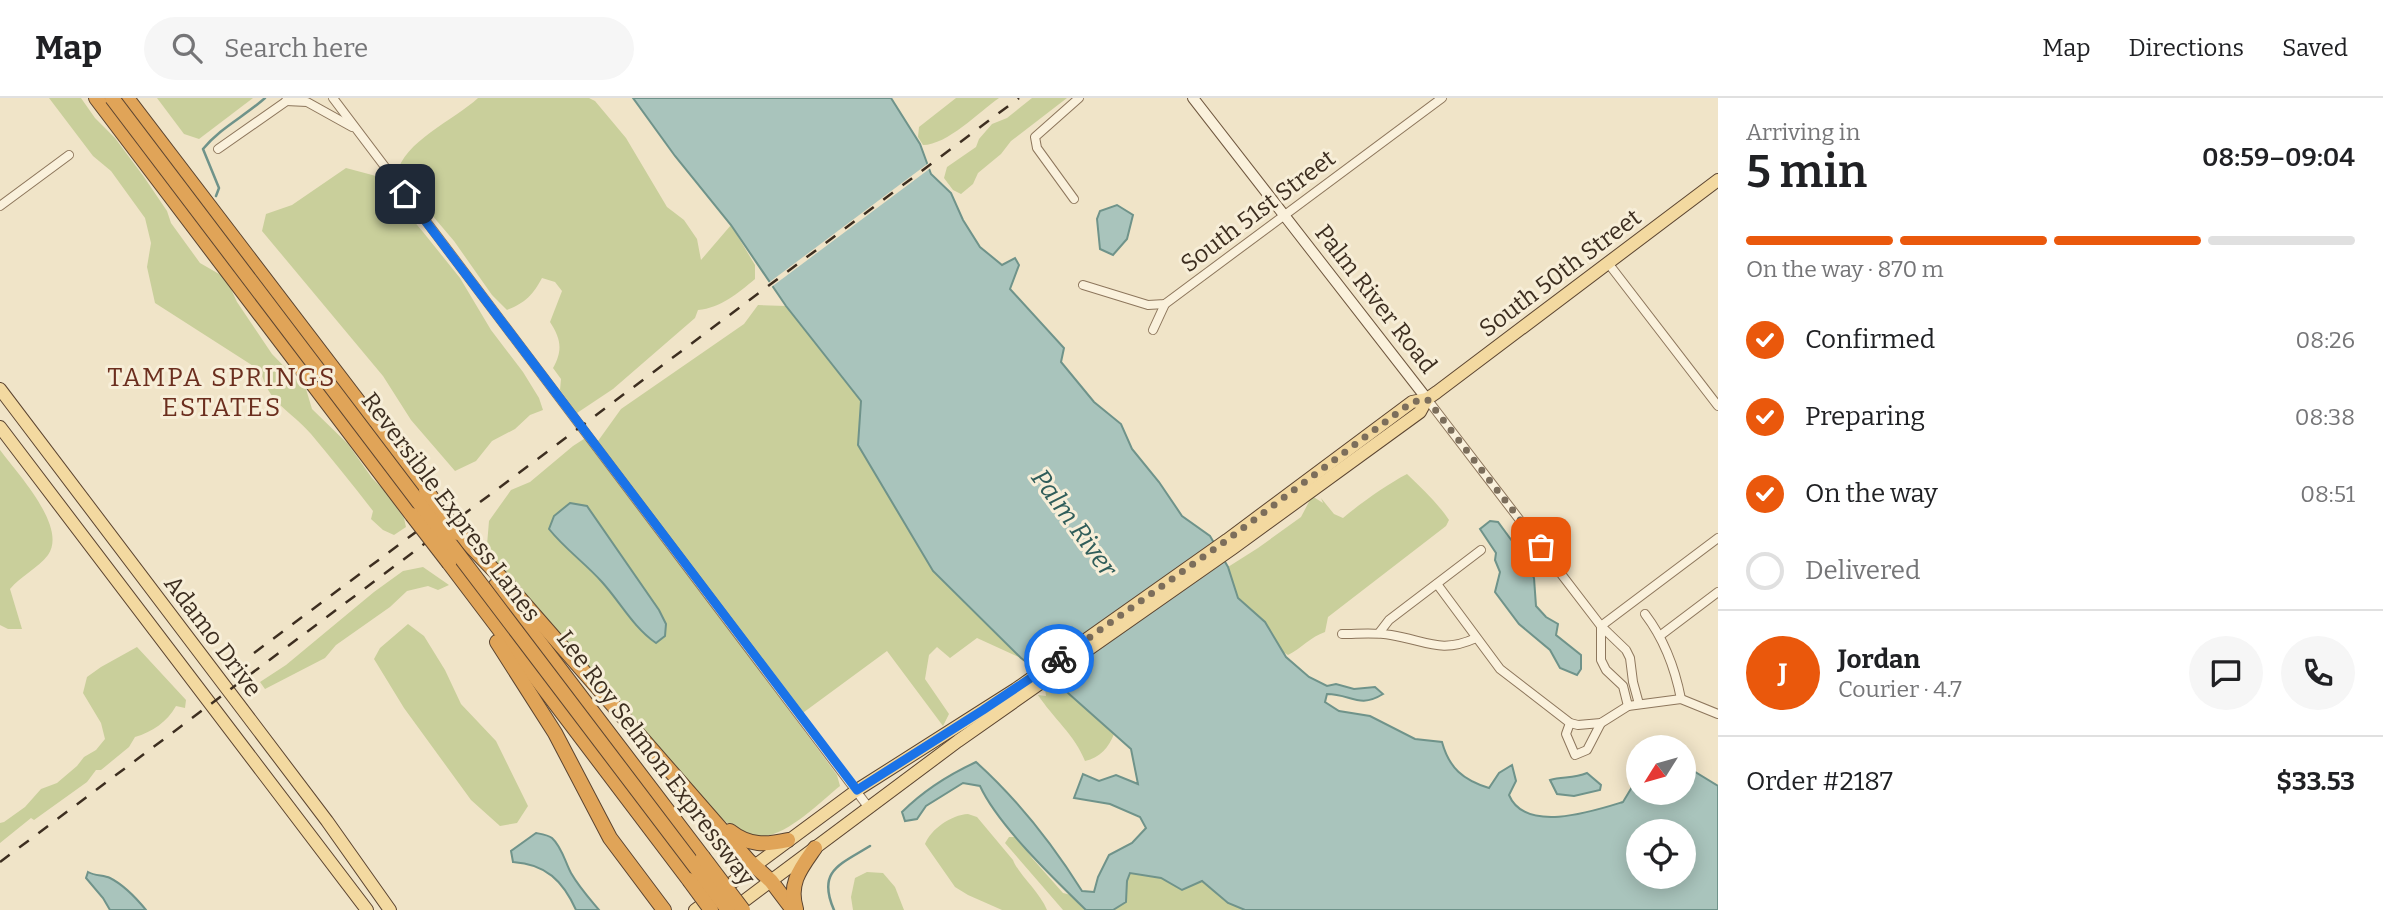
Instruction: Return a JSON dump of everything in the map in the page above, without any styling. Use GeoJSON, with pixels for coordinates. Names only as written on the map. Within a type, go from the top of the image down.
{"type":"FeatureCollection","features":[{"type":"Feature","properties":{"kind":"highway","name":"Lee Roy Selmon Expressway"},"geometry":{"type":"LineString","coordinates":[[96,98],[711,910]]}},
{"type":"Feature","properties":{"kind":"highway","name":"Reversible Express Lanes"},"geometry":{"type":"LineString","coordinates":[[112,98],[730,910]]}},
{"type":"Feature","properties":{"kind":"highway","name":"Lee Roy Selmon Expressway"},"geometry":{"type":"LineString","coordinates":[[127,98],[743,910]]}},
{"type":"Feature","properties":{"kind":"highway"},"geometry":{"type":"LineString","coordinates":[[470,547],[795,910]]}},
{"type":"Feature","properties":{"kind":"highway"},"geometry":{"type":"LineString","coordinates":[[471,595],[482,619],[555,733],[610,838],[653,903],[664,910]]}},
{"type":"Feature","properties":{"kind":"highway"},"geometry":{"type":"LineString","coordinates":[[715,819],[747,842],[761,844],[788,840]]}},
{"type":"Feature","properties":{"kind":"highway"},"geometry":{"type":"LineString","coordinates":[[795,910],[792,893],[794,882],[815,848]]}},
{"type":"Feature","properties":{"kind":"main road","name":"South 50th Street"},"geometry":{"type":"LineString","coordinates":[[730,910],[1019,693],[1230,544],[1412,402],[1427,399],[1718,180]]}},
{"type":"Feature","properties":{"kind":"main road","name":"Adamo Drive"},"geometry":{"type":"LineString","coordinates":[[0,389],[327,821],[390,910]]}},
{"type":"Feature","properties":{"kind":"main road","name":"Adamo Drive"},"geometry":{"type":"LineString","coordinates":[[0,427],[367,910]]}},
{"type":"Feature","properties":{"kind":"main road"},"geometry":{"type":"LineString","coordinates":[[131,599],[139,573]]}},
{"type":"Feature","properties":{"kind":"main road","name":"South 50th Street"},"geometry":{"type":"LineString","coordinates":[[695,910],[857,790],[1019,693]]}},
{"type":"Feature","properties":{"kind":"main road"},"geometry":{"type":"LineString","coordinates":[[310,834],[327,821]]}},
{"type":"Feature","properties":{"kind":"street"},"geometry":{"type":"LineString","coordinates":[[333,98],[869,808]]}},
{"type":"Feature","properties":{"kind":"street"},"geometry":{"type":"LineString","coordinates":[[1074,199],[1037,148],[1035,136],[1079,98]]}},
{"type":"Feature","properties":{"kind":"street","name":"Palm River Road"},"geometry":{"type":"LineString","coordinates":[[1193,98],[1601,626],[1626,650],[1630,657],[1639,704]]}},
{"type":"Feature","properties":{"kind":"street","name":"South 51st Street"},"geometry":{"type":"LineString","coordinates":[[1165,304],[1442,98]]}},
{"type":"Feature","properties":{"kind":"street"},"geometry":{"type":"LineString","coordinates":[[218,149],[289,100],[307,102],[358,130]]}},
{"type":"Feature","properties":{"kind":"street"},"geometry":{"type":"LineString","coordinates":[[0,206],[69,155]]}},
{"type":"Feature","properties":{"kind":"street"},"geometry":{"type":"LineString","coordinates":[[1608,262],[1715,395],[1718,406]]}},
{"type":"Feature","properties":{"kind":"street"},"geometry":{"type":"LineString","coordinates":[[1083,285],[1149,305],[1165,304],[1153,330]]}},
{"type":"Feature","properties":{"kind":"street"},"geometry":{"type":"LineString","coordinates":[[1628,706],[1626,691],[1619,680],[1606,670],[1601,660],[1601,626],[1718,538]]}},
{"type":"Feature","properties":{"kind":"street"},"geometry":{"type":"LineString","coordinates":[[1379,634],[1389,620],[1481,550]]}},
{"type":"Feature","properties":{"kind":"street"},"geometry":{"type":"LineString","coordinates":[[1437,584],[1500,669],[1570,723],[1601,723],[1628,706],[1681,699],[1718,714]]}},
{"type":"Feature","properties":{"kind":"street"},"geometry":{"type":"LineString","coordinates":[[1661,635],[1718,592]]}},
{"type":"Feature","properties":{"kind":"street"},"geometry":{"type":"LineString","coordinates":[[1645,614],[1661,635],[1681,699]]}},
{"type":"Feature","properties":{"kind":"street"},"geometry":{"type":"LineString","coordinates":[[1342,634],[1379,634],[1445,647],[1463,644],[1476,638]]}},
{"type":"Feature","properties":{"kind":"street"},"geometry":{"type":"LineString","coordinates":[[1619,680],[1632,676]]}},
{"type":"Feature","properties":{"kind":"street"},"geometry":{"type":"LineString","coordinates":[[1570,723],[1566,734],[1575,755],[1587,750],[1601,723]]}},
{"type":"Feature","properties":{"kind":"green space"},"geometry":{"type":"Polygon","coordinates":[[[49,98],[81,98],[95,118],[115,138],[200,263],[226,278],[237,302],[272,354],[306,389],[312,409],[348,444],[404,518],[406,527],[394,535],[383,530],[371,519],[373,511],[311,434],[274,399],[261,371],[155,303],[147,267],[151,243],[145,218],[111,171],[93,156],[49,98]]]}},
{"type":"Feature","properties":{"kind":"green space"},"geometry":{"type":"Polygon","coordinates":[[[157,98],[253,98],[199,139],[184,134],[157,98]]]}},
{"type":"Feature","properties":{"kind":"green space"},"geometry":{"type":"Polygon","coordinates":[[[478,98],[589,98],[595,101],[626,138],[667,207],[684,220],[697,239],[701,260],[731,225],[755,265],[755,279],[722,303],[698,310],[695,318],[613,389],[577,413],[560,390],[561,379],[553,368],[559,345],[557,334],[550,322],[562,291],[555,282],[542,278],[528,298],[507,310],[492,295],[454,241],[397,174],[401,162],[419,142],[478,98]]]}},
{"type":"Feature","properties":{"kind":"green space"},"geometry":{"type":"Polygon","coordinates":[[[956,98],[999,98],[952,134],[932,144],[923,145],[918,137],[919,127],[956,98]]]}},
{"type":"Feature","properties":{"kind":"green space"},"geometry":{"type":"Polygon","coordinates":[[[1032,98],[1067,98],[1011,141],[961,194],[953,190],[944,178],[947,167],[976,147],[979,139],[992,124],[1007,118],[1032,98]]]}},
{"type":"Feature","properties":{"kind":"green space"},"geometry":{"type":"Polygon","coordinates":[[[346,168],[376,176],[423,232],[460,278],[491,330],[539,398],[543,410],[530,415],[515,429],[492,441],[476,461],[455,471],[411,420],[383,376],[262,231],[266,214],[292,205],[346,168]]]}},
{"type":"Feature","properties":{"kind":"green space"},"geometry":{"type":"Polygon","coordinates":[[[758,305],[786,306],[861,401],[858,445],[962,599],[1021,658],[977,638],[950,658],[937,647],[929,655],[925,679],[949,714],[943,726],[887,651],[800,715],[598,441],[621,409],[744,324],[758,305]]]}},
{"type":"Feature","properties":{"kind":"green space"},"geometry":{"type":"Polygon","coordinates":[[[587,437],[837,775],[840,786],[795,823],[782,830],[769,836],[743,834],[708,807],[486,557],[489,521],[511,490],[530,482],[587,437]]]}},
{"type":"Feature","properties":{"kind":"green space"},"geometry":{"type":"Polygon","coordinates":[[[0,450],[38,501],[51,530],[52,543],[48,555],[10,589],[22,629],[8,629],[0,625],[0,450]]]}},
{"type":"Feature","properties":{"kind":"green space"},"geometry":{"type":"Polygon","coordinates":[[[1407,474],[1444,513],[1449,520],[1446,526],[1328,617],[1325,632],[1288,655],[1283,652],[1265,622],[1238,598],[1228,567],[1301,517],[1312,496],[1323,503],[1321,498],[1334,514],[1343,518],[1374,494],[1407,474]]]}},
{"type":"Feature","properties":{"kind":"green space"},"geometry":{"type":"Polygon","coordinates":[[[423,567],[449,585],[438,590],[428,586],[407,591],[390,607],[336,645],[325,658],[265,689],[260,682],[286,665],[374,592],[403,571],[423,567]]]}},
{"type":"Feature","properties":{"kind":"green space"},"geometry":{"type":"Polygon","coordinates":[[[408,624],[424,636],[445,670],[461,704],[496,741],[528,806],[517,823],[500,826],[471,800],[404,708],[374,659],[380,648],[408,624]]]}},
{"type":"Feature","properties":{"kind":"green space"},"geometry":{"type":"Polygon","coordinates":[[[137,647],[186,700],[185,708],[176,706],[164,722],[135,737],[129,747],[101,770],[96,770],[87,782],[34,820],[31,818],[0,843],[0,823],[25,807],[41,789],[57,783],[105,739],[101,723],[83,693],[87,677],[137,647]]]}},
{"type":"Feature","properties":{"kind":"green space"},"geometry":{"type":"Polygon","coordinates":[[[1045,688],[1063,689],[1114,734],[1099,755],[1085,761],[1076,743],[1038,695],[1046,696],[1045,688]]]}},
{"type":"Feature","properties":{"kind":"green space"},"geometry":{"type":"Polygon","coordinates":[[[968,814],[977,817],[1013,860],[1047,910],[1002,910],[955,887],[925,844],[942,824],[968,814]]]}},
{"type":"Feature","properties":{"kind":"green space"},"geometry":{"type":"Polygon","coordinates":[[[1009,837],[1017,837],[1063,893],[1071,895],[1086,910],[1063,910],[1005,843],[1009,837]]]}},
{"type":"Feature","properties":{"kind":"green space"},"geometry":{"type":"Polygon","coordinates":[[[867,872],[883,873],[895,887],[904,910],[853,910],[851,897],[855,878],[867,872]]]}},
{"type":"Feature","properties":{"kind":"green space"},"geometry":{"type":"Polygon","coordinates":[[[1130,873],[1161,878],[1182,890],[1202,881],[1228,903],[1245,910],[1113,910],[1125,902],[1130,873]]]}},
{"type":"Feature","properties":{"kind":"water","name":"Palm River"},"geometry":{"type":"Polygon","coordinates":[[[633,98],[891,98],[920,144],[931,174],[951,193],[963,220],[980,247],[1002,265],[1015,258],[1019,265],[1010,289],[1064,348],[1061,362],[1094,402],[1121,424],[1132,449],[1182,516],[1210,536],[1228,567],[1238,598],[1265,622],[1286,657],[1309,677],[1327,686],[1336,684],[1354,689],[1375,687],[1383,694],[1361,701],[1327,694],[1325,702],[1339,711],[1370,716],[1415,739],[1442,742],[1458,772],[1489,788],[1499,773],[1512,765],[1516,781],[1509,795],[1517,807],[1529,814],[1544,817],[1595,810],[1623,802],[1626,797],[1626,805],[1696,805],[1696,773],[1718,786],[1718,910],[1245,910],[1228,903],[1202,881],[1182,890],[1161,878],[1130,873],[1126,902],[1113,910],[1086,910],[1013,834],[980,786],[963,783],[926,806],[917,819],[905,821],[902,812],[919,797],[976,762],[1033,823],[1082,891],[1094,892],[1109,855],[1132,843],[1146,828],[1140,817],[1110,804],[1074,798],[1083,774],[1099,781],[1116,775],[1138,784],[1131,749],[1068,693],[1021,658],[933,571],[858,445],[861,401],[786,306],[731,225],[675,156],[633,98]]]}},
{"type":"Feature","properties":{"kind":"water"},"geometry":{"type":"Polygon","coordinates":[[[1117,205],[1133,215],[1127,239],[1113,255],[1100,249],[1097,219],[1100,211],[1117,205]]]}},
{"type":"Feature","properties":{"kind":"water"},"geometry":{"type":"Polygon","coordinates":[[[570,503],[587,506],[659,610],[666,624],[665,636],[656,643],[634,622],[602,582],[549,529],[554,516],[570,503]]]}},
{"type":"Feature","properties":{"kind":"water"},"geometry":{"type":"Polygon","coordinates":[[[1490,521],[1498,522],[1523,556],[1534,578],[1536,606],[1546,617],[1558,624],[1556,635],[1581,655],[1581,669],[1577,675],[1560,668],[1550,650],[1519,624],[1495,592],[1500,572],[1495,560],[1496,553],[1480,529],[1490,521]]]}},
{"type":"Feature","properties":{"kind":"water"},"geometry":{"type":"Polygon","coordinates":[[[1587,773],[1601,785],[1600,790],[1574,796],[1557,794],[1550,780],[1577,776],[1587,773]]]}},
{"type":"Feature","properties":{"kind":"water"},"geometry":{"type":"Polygon","coordinates":[[[536,833],[552,838],[561,850],[574,878],[599,910],[576,910],[552,876],[535,866],[513,862],[511,851],[536,833]]]}},
{"type":"Feature","properties":{"kind":"water"},"geometry":{"type":"Polygon","coordinates":[[[88,872],[115,881],[130,892],[146,910],[110,910],[86,878],[88,872]]]}},
{"type":"Feature","properties":{"kind":"pier"},"geometry":{"type":"Polygon","coordinates":[[[930,162],[932,167],[770,288],[767,284],[930,162]]]}},
{"type":"Feature","properties":{"kind":"waterway"},"geometry":{"type":"LineString","coordinates":[[216,196],[219,188],[203,149],[265,98]]}},
{"type":"Feature","properties":{"kind":"waterway"},"geometry":{"type":"LineString","coordinates":[[834,910],[828,886],[834,870],[870,846]]}},
{"type":"Feature","properties":{"kind":"railway"},"geometry":{"type":"LineString","coordinates":[[0,862],[1019,98]]}},
{"type":"Feature","properties":{"kind":"railway"},"geometry":{"type":"LineString","coordinates":[[254,653],[416,532],[466,504]]}},
{"type":"Feature","properties":{"kind":"way so far"},"geometry":{"type":"LineString","coordinates":[[1059,659],[1227,540],[1412,402],[1427,399],[1541,547]]}},
{"type":"Feature","properties":{"kind":"district","name":"TAMPA SPRINGS ESTATES"},"geometry":{"type":"Point","coordinates":[222,392]}},
{"type":"Feature","properties":{"kind":"route"},"geometry":{"type":"LineString","coordinates":[[405,194],[857,790],[1059,659]]}}]}
